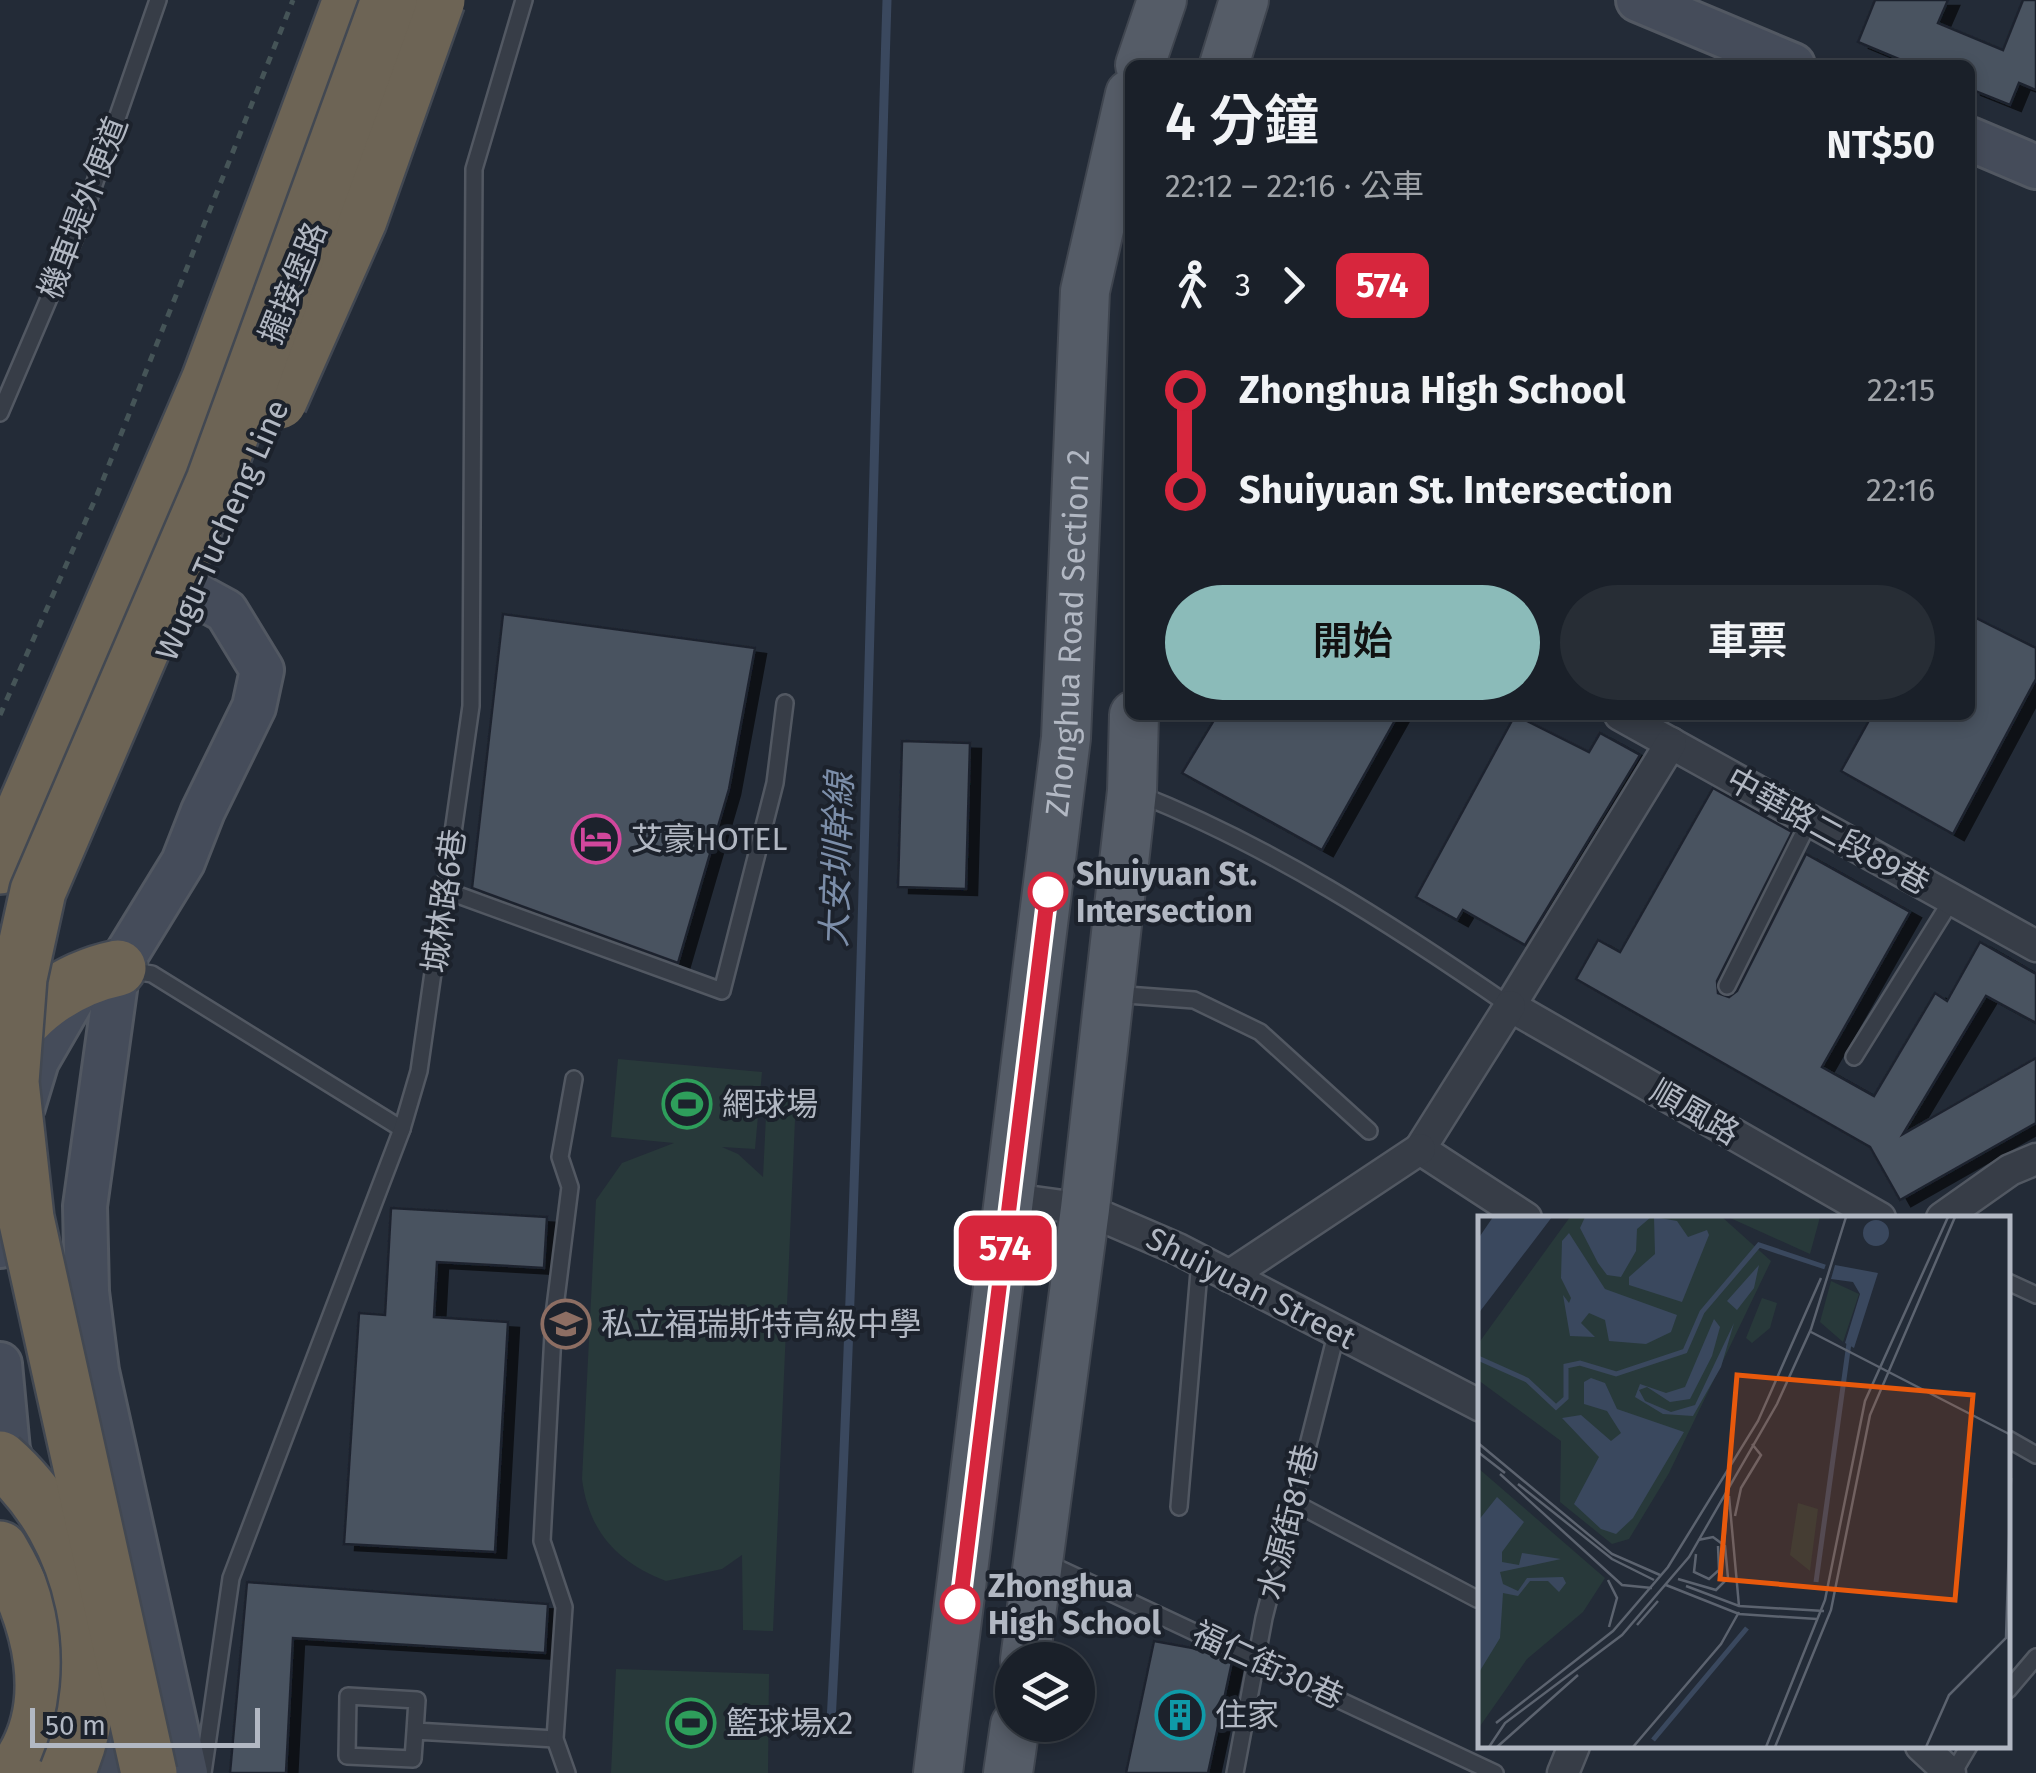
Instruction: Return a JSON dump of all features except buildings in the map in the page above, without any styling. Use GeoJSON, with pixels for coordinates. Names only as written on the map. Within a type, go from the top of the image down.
{"type":"FeatureCollection","features":[{"type":"Feature","properties":{"kind":"highway"},"geometry":{"type":"LineString","coordinates":[[0,974],[19,878],[352,0]]}},
{"type":"Feature","properties":{"kind":"highway"},"geometry":{"type":"LineString","coordinates":[[149,1773],[26,1218],[11,1082],[19,978],[19,878],[214,481],[388,0]]}},
{"type":"Feature","properties":{"kind":"highway","name":"Wugu-Tucheng Line"},"geometry":{"type":"LineString","coordinates":[[0,1058],[173,605],[359,220],[437,0]]}},
{"type":"Feature","properties":{"kind":"highway"},"geometry":{"type":"LineString","coordinates":[[0,982],[173,605]]}},
{"type":"Feature","properties":{"kind":"highway"},"geometry":{"type":"LineString","coordinates":[[0,1058],[6,1043],[52,994],[102,971]]}},
{"type":"Feature","properties":{"kind":"highway"},"geometry":{"type":"LineString","coordinates":[[0,1459],[48,1509],[70,1551],[81,1592],[91,1664],[86,1708],[67,1773]]}},
{"type":"Feature","properties":{"kind":"highway"},"geometry":{"type":"LineString","coordinates":[[0,1549],[15,1575],[44,1665],[42,1720],[29,1753],[14,1773]]}},
{"type":"Feature","properties":{"kind":"main road"},"geometry":{"type":"LineString","coordinates":[[1142,60],[1162,0]]}},
{"type":"Feature","properties":{"kind":"main road"},"geometry":{"type":"LineString","coordinates":[[1226,60],[1244,0]]}},
{"type":"Feature","properties":{"kind":"main road","name":"Zhonghua Road Section 2"},"geometry":{"type":"LineString","coordinates":[[938,1773],[1066,738],[1084,291],[1125,115]]}},
{"type":"Feature","properties":{"kind":"main road"},"geometry":{"type":"LineString","coordinates":[[1028,1642],[1085,1209],[1132,791],[1134,720]]}},
{"type":"Feature","properties":{"kind":"main road"},"geometry":{"type":"LineString","coordinates":[[1008,1773],[1013,1742]]}},
{"type":"Feature","properties":{"kind":"street","name":"擺接堡路"},"geometry":{"type":"LineString","coordinates":[[0,944],[173,605],[402,0]]}},
{"type":"Feature","properties":{"kind":"street"},"geometry":{"type":"LineString","coordinates":[[1643,1],[1781,60]]}},
{"type":"Feature","properties":{"kind":"street"},"geometry":{"type":"LineString","coordinates":[[1975,141],[2036,166]]}},
{"type":"Feature","properties":{"kind":"street"},"geometry":{"type":"LineString","coordinates":[[0,1246],[7,1159],[37,1062],[102,971],[162,854],[202,810],[254,707],[262,670],[226,612],[173,605]]}},
{"type":"Feature","properties":{"kind":"street","name":"中華路二段89巷"},"geometry":{"type":"LineString","coordinates":[[1629,720],[2036,946]]}},
{"type":"Feature","properties":{"kind":"street"},"geometry":{"type":"LineString","coordinates":[[1229,1276],[1420,1149],[1671,743]]}},
{"type":"Feature","properties":{"kind":"street"},"geometry":{"type":"LineString","coordinates":[[102,971],[85,1206],[87,1292],[98,1370],[186,1773]]}},
{"type":"Feature","properties":{"kind":"street","name":"順風路"},"geometry":{"type":"LineString","coordinates":[[1510,1006],[1877,1216]]}},
{"type":"Feature","properties":{"kind":"street"},"geometry":{"type":"LineString","coordinates":[[1420,1149],[1523,1216]]}},
{"type":"Feature","properties":{"kind":"street"},"geometry":{"type":"LineString","coordinates":[[1945,1216],[2010,1170],[2036,1159]]}},
{"type":"Feature","properties":{"kind":"street","name":"Shuiyuan Street"},"geometry":{"type":"LineString","coordinates":[[1011,1199],[1085,1209],[1200,1260],[1478,1404]]}},
{"type":"Feature","properties":{"kind":"street"},"geometry":{"type":"LineString","coordinates":[[0,1364],[8,1450],[108,1773]]}},
{"type":"Feature","properties":{"kind":"street"},"geometry":{"type":"LineString","coordinates":[[1563,1773],[1573,1748]]}},
{"type":"Feature","properties":{"kind":"street"},"geometry":{"type":"LineString","coordinates":[[1923,1748],[1952,1773]]}},
{"type":"Feature","properties":{"kind":"lane","name":"機車堤外便道"},"geometry":{"type":"LineString","coordinates":[[0,413],[80,228],[158,0]]}},
{"type":"Feature","properties":{"kind":"lane","name":"城林路6巷"},"geometry":{"type":"LineString","coordinates":[[202,1773],[231,1578],[402,1128],[419,1071],[471,706],[474,168],[524,0]]}},
{"type":"Feature","properties":{"kind":"lane"},"geometry":{"type":"LineString","coordinates":[[447,891],[722,991],[775,783],[784,703]]}},
{"type":"Feature","properties":{"kind":"lane"},"geometry":{"type":"LineString","coordinates":[[1132,791],[1181,811],[1360,908],[1510,1006]]}},
{"type":"Feature","properties":{"kind":"lane"},"geometry":{"type":"LineString","coordinates":[[1726,986],[1810,820]]}},
{"type":"Feature","properties":{"kind":"lane"},"geometry":{"type":"LineString","coordinates":[[1854,1057],[1951,900]]}},
{"type":"Feature","properties":{"kind":"lane"},"geometry":{"type":"LineString","coordinates":[[102,971],[152,974],[402,1128]]}},
{"type":"Feature","properties":{"kind":"lane"},"geometry":{"type":"LineString","coordinates":[[1109,994],[1194,1000],[1260,1032],[1369,1131]]}},
{"type":"Feature","properties":{"kind":"lane"},"geometry":{"type":"LineString","coordinates":[[567,1773],[554,1738],[564,1608],[542,1541],[554,1315],[570,1187],[560,1156],[574,1079]]}},
{"type":"Feature","properties":{"kind":"lane"},"geometry":{"type":"LineString","coordinates":[[1179,1507],[1200,1260]]}},
{"type":"Feature","properties":{"kind":"lane"},"geometry":{"type":"LineString","coordinates":[[2011,1283],[2036,1295]]}},
{"type":"Feature","properties":{"kind":"lane","name":"水源街81巷"},"geometry":{"type":"LineString","coordinates":[[1236,1773],[1256,1659],[1337,1331]]}},
{"type":"Feature","properties":{"kind":"lane"},"geometry":{"type":"LineString","coordinates":[[2011,1441],[2036,1455]]}},
{"type":"Feature","properties":{"kind":"lane"},"geometry":{"type":"LineString","coordinates":[[1293,1502],[1477,1599]]}},
{"type":"Feature","properties":{"kind":"lane","name":"福仁街30巷"},"geometry":{"type":"LineString","coordinates":[[1039,1560],[1495,1773]]}},
{"type":"Feature","properties":{"kind":"lane"},"geometry":{"type":"LineString","coordinates":[[2011,1686],[2036,1657]]}},
{"type":"Feature","properties":{"kind":"lane"},"geometry":{"type":"LineString","coordinates":[[348,1696],[417,1700],[415,1731],[414,1759],[347,1756],[348,1696]]}},
{"type":"Feature","properties":{"kind":"lane"},"geometry":{"type":"LineString","coordinates":[[415,1731],[554,1738]]}},
{"type":"Feature","properties":{"kind":"lane"},"geometry":{"type":"LineString","coordinates":[[1952,1773],[1969,1748]]}},
{"type":"Feature","properties":{"kind":"path"},"geometry":{"type":"LineString","coordinates":[[0,715],[97,495],[293,0]]}},
{"type":"Feature","properties":{"kind":"shaded area"},"geometry":{"type":"Polygon","coordinates":[[[618,1059],[762,1072],[755,1149],[722,1147],[738,1154],[763,1177],[767,1095],[796,1096],[773,1631],[743,1630],[742,1555],[722,1569],[666,1581],[633,1564],[608,1543],[586,1498],[582,1479],[596,1200],[622,1163],[674,1143],[611,1137],[618,1059]]]}},
{"type":"Feature","properties":{"kind":"shaded area","name":"籃球場x2"},"geometry":{"type":"Polygon","coordinates":[[[616,1669],[769,1674],[768,1773],[611,1773],[616,1669]]]}},
{"type":"Feature","properties":{"kind":"waterway","name":"大安圳幹線"},"geometry":{"type":"LineString","coordinates":[[831,1722],[858,1077],[887,0]]}},
{"type":"Feature","properties":{"kind":"bus line","name":"574"},"geometry":{"type":"LineString","coordinates":[[960,1604],[1048,892]]}},
{"type":"Feature","properties":{"kind":"place","name":"艾豪HOTEL"},"geometry":{"type":"Point","coordinates":[596,839]}},
{"type":"Feature","properties":{"kind":"place","name":"Shuiyuan St. Intersection"},"geometry":{"type":"Point","coordinates":[1048,892]}},
{"type":"Feature","properties":{"kind":"place","name":"網球場"},"geometry":{"type":"Point","coordinates":[687,1104]}},
{"type":"Feature","properties":{"kind":"place","name":"私立福瑞斯特高級中學"},"geometry":{"type":"Point","coordinates":[566,1324]}},
{"type":"Feature","properties":{"kind":"place","name":"Zhonghua High School"},"geometry":{"type":"Point","coordinates":[960,1604]}},
{"type":"Feature","properties":{"kind":"place","name":"住家"},"geometry":{"type":"Point","coordinates":[1180,1715]}},
{"type":"Feature","properties":{"kind":"place","name":"籃球場x2"},"geometry":{"type":"Point","coordinates":[691,1723]}}]}
